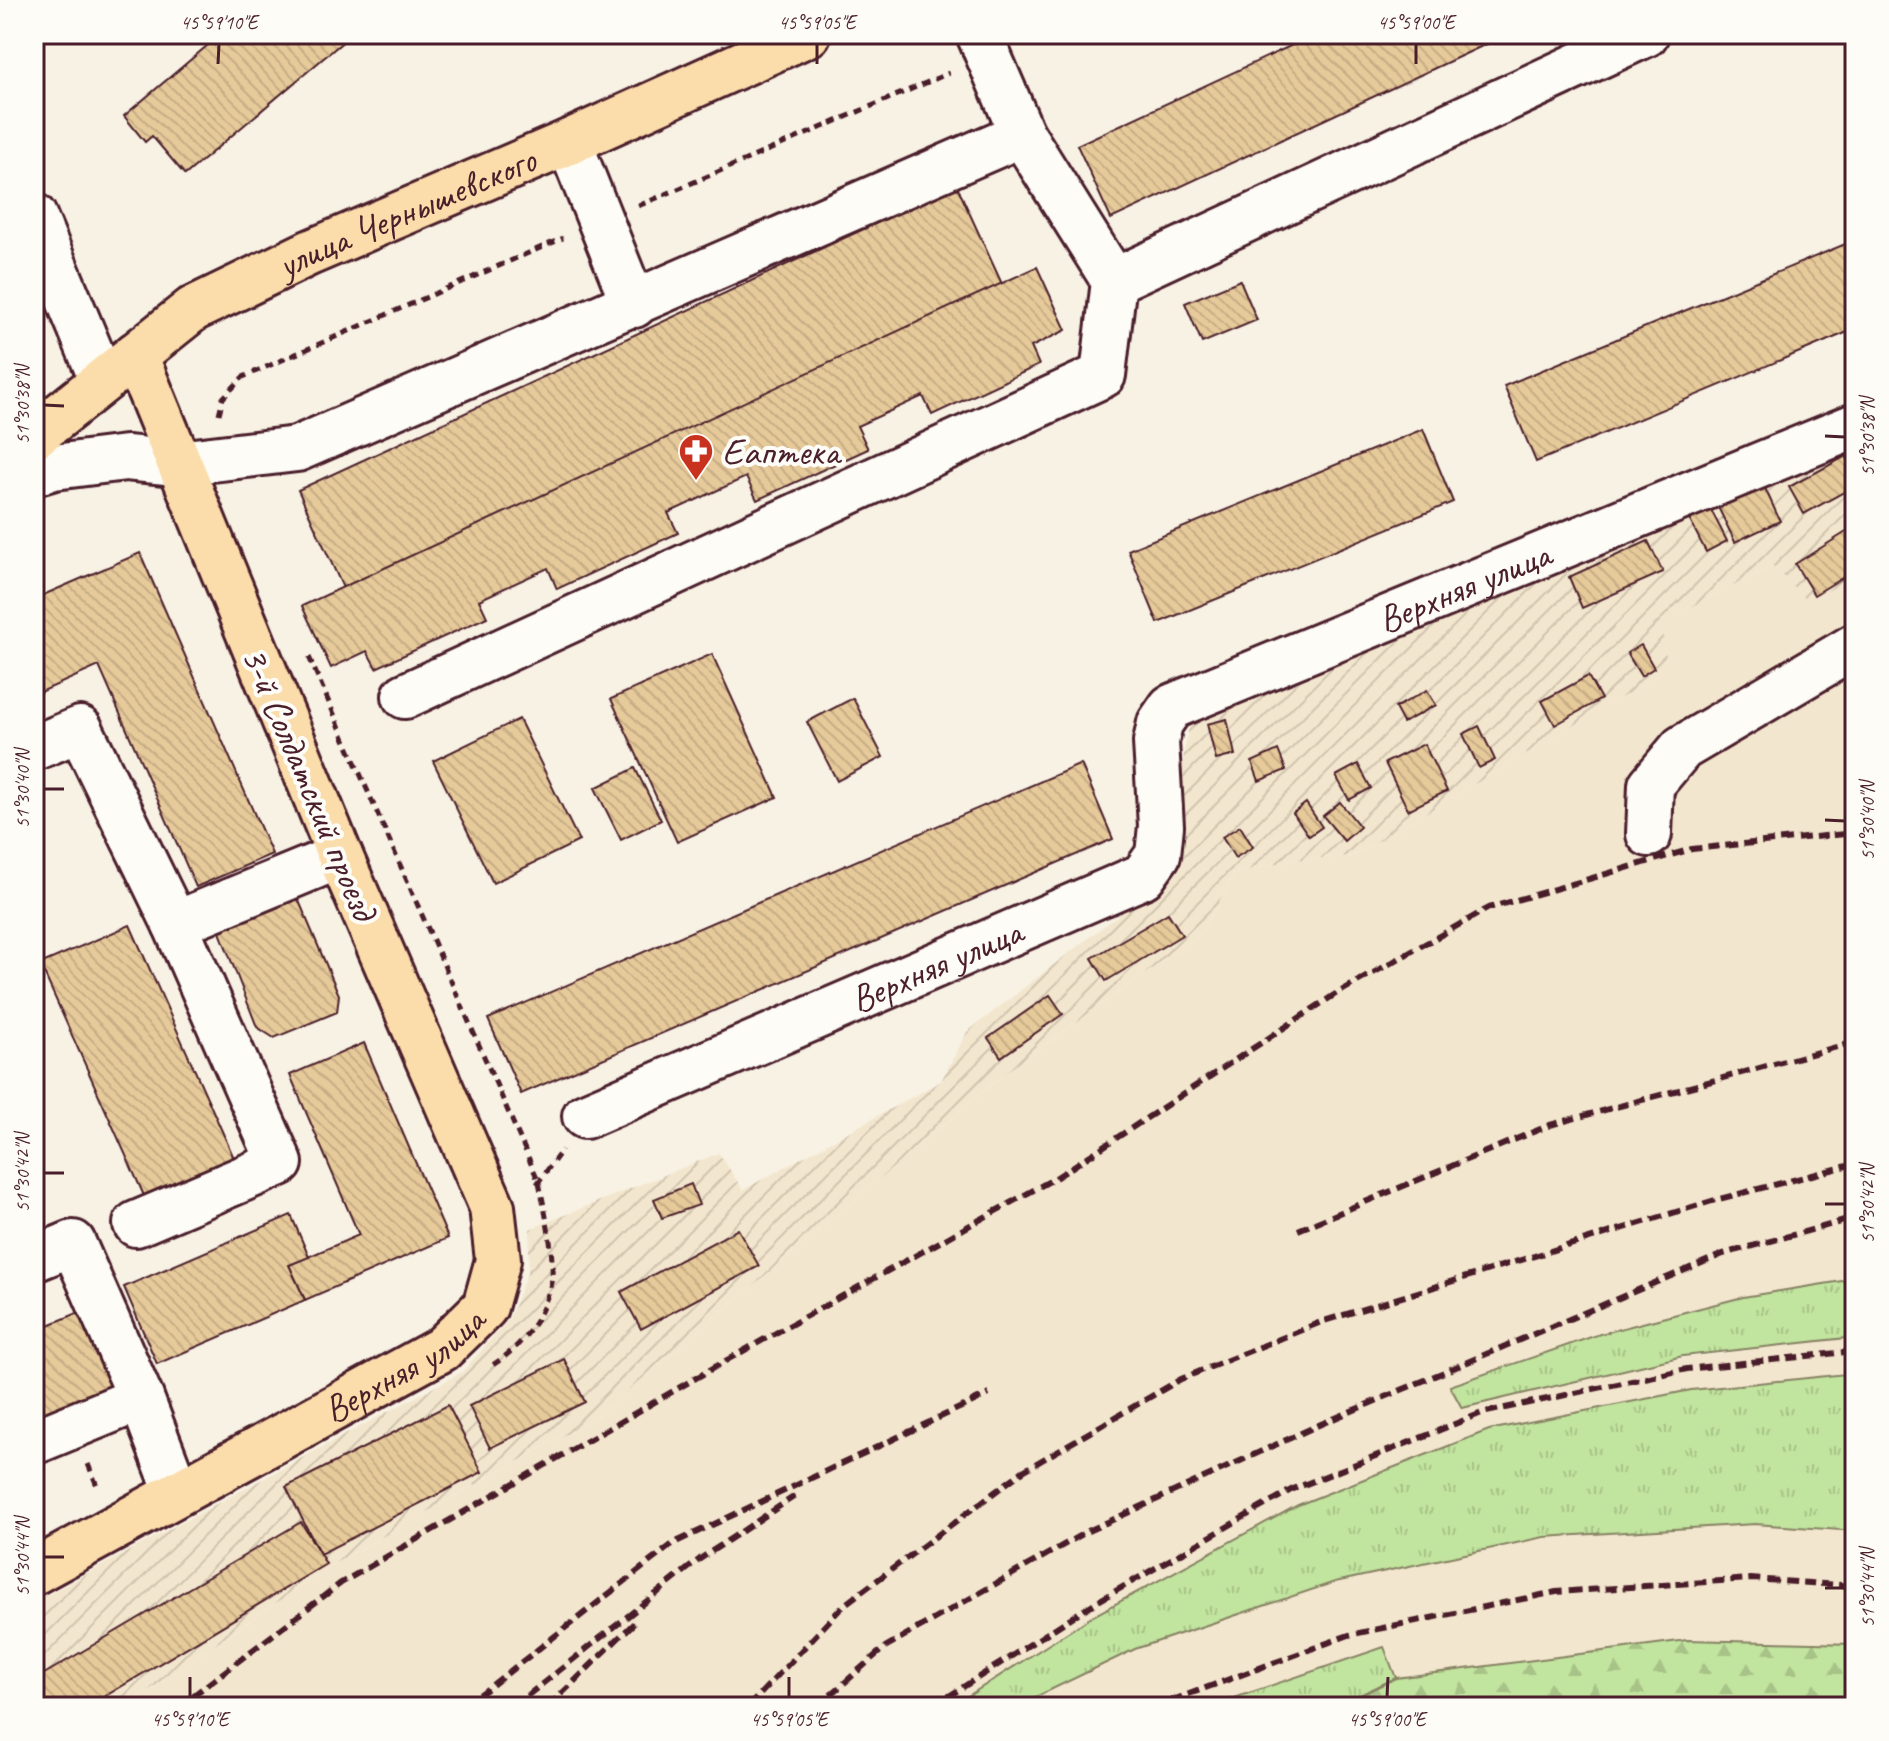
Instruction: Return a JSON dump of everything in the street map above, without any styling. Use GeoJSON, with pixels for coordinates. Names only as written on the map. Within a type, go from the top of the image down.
{"type":"FeatureCollection","features":[{"type":"Feature","properties":{"kind":"main road","name":"улица Чернышевского"},"geometry":{"type":"LineString","coordinates":[[34,436],[193,309],[309,253],[569,142],[808,34]]}},
{"type":"Feature","properties":{"kind":"main road","name":"3-й Солдатский проезд"},"geometry":{"type":"LineString","coordinates":[[118,368],[177,463],[340,856],[492,1207]]}},
{"type":"Feature","properties":{"kind":"main road","name":"Верхняя улица"},"geometry":{"type":"LineString","coordinates":[[34,1572],[442,1349],[485,1307],[498,1260],[492,1207]]}},
{"type":"Feature","properties":{"kind":"street"},"geometry":{"type":"LineString","coordinates":[[405,696],[1103,375],[1114,281],[1022,134],[979,34]]}},
{"type":"Feature","properties":{"kind":"street"},"geometry":{"type":"LineString","coordinates":[[1114,281],[1646,34]]}},
{"type":"Feature","properties":{"kind":"street"},"geometry":{"type":"LineString","coordinates":[[34,473],[54,467],[126,458],[177,463],[297,449],[1022,134]]}},
{"type":"Feature","properties":{"kind":"street"},"geometry":{"type":"LineString","coordinates":[[569,142],[634,305]]}},
{"type":"Feature","properties":{"kind":"street"},"geometry":{"type":"LineString","coordinates":[[34,216],[118,368]]}},
{"type":"Feature","properties":{"kind":"street","name":"Верхняя улица"},"geometry":{"type":"LineString","coordinates":[[585,1116],[1143,876],[1158,855],[1161,826],[1156,742],[1160,723],[1171,707],[1855,426]]}},
{"type":"Feature","properties":{"kind":"street"},"geometry":{"type":"LineString","coordinates":[[1649,834],[1651,785],[1682,748],[1855,646]]}},
{"type":"Feature","properties":{"kind":"street"},"geometry":{"type":"LineString","coordinates":[[34,748],[80,729],[175,924],[280,1163],[136,1224]]}},
{"type":"Feature","properties":{"kind":"street"},"geometry":{"type":"LineString","coordinates":[[175,924],[340,856]]}},
{"type":"Feature","properties":{"kind":"street"},"geometry":{"type":"LineString","coordinates":[[34,1259],[73,1243],[141,1398],[177,1492]]}},
{"type":"Feature","properties":{"kind":"street"},"geometry":{"type":"LineString","coordinates":[[34,1442],[141,1398]]}},
{"type":"Feature","properties":{"kind":"path"},"geometry":{"type":"LineString","coordinates":[[304,646],[539,1182],[549,1227],[551,1281],[530,1333],[500,1361],[486,1368]]}},
{"type":"Feature","properties":{"kind":"path"},"geometry":{"type":"LineString","coordinates":[[492,1207],[539,1182],[585,1116]]}},
{"type":"Feature","properties":{"kind":"shaded area"},"geometry":{"type":"Polygon","coordinates":[[[1855,444],[1855,575],[1809,602],[1773,566],[1661,622],[1668,670],[1353,856],[1292,860],[1235,873],[1201,934],[1009,1070],[597,1417],[330,1566],[124,1707],[34,1707],[34,1602],[462,1372],[509,1319],[528,1270],[530,1229],[719,1153],[743,1190],[941,1081],[967,1032],[1154,887],[1177,836],[1189,727],[1205,709],[1855,444]]]}},
{"type":"Feature","properties":{"kind":"shaded area"},"geometry":{"type":"Polygon","coordinates":[[[1773,566],[1810,601],[1855,575],[1855,1279],[1743,1297],[1600,1334],[1450,1386],[1855,1337],[1855,1373],[1691,1390],[1489,1430],[1298,1505],[1093,1616],[951,1707],[124,1707],[330,1566],[597,1417],[1009,1070],[1201,934],[1235,873],[1292,860],[1353,856],[1667,670],[1660,622],[1773,566]]]}},
{"type":"Feature","properties":{"kind":"shaded area"},"geometry":{"type":"Polygon","coordinates":[[[1755,1524],[1855,1531],[1855,1644],[1687,1640],[1396,1678],[1335,1707],[1015,1707],[1135,1649],[1335,1582],[1544,1537],[1755,1524]]]}},
{"type":"Feature","properties":{"kind":"green space"},"geometry":{"type":"Polygon","coordinates":[[[1855,1279],[1855,1337],[1683,1356],[1462,1408],[1450,1386],[1600,1334],[1743,1297],[1855,1279]]]}},
{"type":"Feature","properties":{"kind":"green space"},"geometry":{"type":"Polygon","coordinates":[[[1855,1373],[1855,1531],[1755,1524],[1544,1537],[1335,1582],[1135,1649],[1015,1707],[951,1707],[1093,1616],[1298,1505],[1489,1430],[1691,1390],[1855,1373]]]}},
{"type":"Feature","properties":{"kind":"green space"},"geometry":{"type":"Polygon","coordinates":[[[1687,1640],[1855,1644],[1855,1699],[1820,1707],[1335,1707],[1396,1678],[1687,1640]]]}},
{"type":"Feature","properties":{"kind":"green space"},"geometry":{"type":"Polygon","coordinates":[[[1384,1647],[1396,1678],[1335,1707],[1208,1707],[1384,1647]]]}},
{"type":"Feature","properties":{"kind":"building"},"geometry":{"type":"Polygon","coordinates":[[[221,34],[352,34],[185,175],[152,136],[145,142],[124,116],[221,34]]]}},
{"type":"Feature","properties":{"kind":"building"},"geometry":{"type":"Polygon","coordinates":[[[1316,34],[1508,34],[1111,219],[1077,145],[1316,34]]]}},
{"type":"Feature","properties":{"kind":"building"},"geometry":{"type":"Polygon","coordinates":[[[957,186],[1002,284],[343,588],[298,490],[957,186]]]}},
{"type":"Feature","properties":{"kind":"building"},"geometry":{"type":"Polygon","coordinates":[[[1855,240],[1855,329],[1536,462],[1504,386],[1855,240]]]}},
{"type":"Feature","properties":{"kind":"building"},"geometry":{"type":"Polygon","coordinates":[[[1037,267],[1066,330],[1031,347],[1039,365],[932,415],[923,396],[857,426],[868,449],[757,500],[746,477],[668,513],[678,533],[557,589],[548,568],[479,600],[487,617],[376,668],[367,651],[331,668],[302,606],[1037,267]]]}},
{"type":"Feature","properties":{"kind":"building"},"geometry":{"type":"Polygon","coordinates":[[[1240,280],[1257,320],[1202,343],[1185,303],[1240,280]]]}},
{"type":"Feature","properties":{"kind":"building"},"geometry":{"type":"Polygon","coordinates":[[[1423,429],[1453,502],[1158,623],[1128,550],[1423,429]]]}},
{"type":"Feature","properties":{"kind":"building"},"geometry":{"type":"Polygon","coordinates":[[[1846,456],[1855,473],[1855,486],[1804,514],[1789,487],[1846,456]]]}},
{"type":"Feature","properties":{"kind":"building"},"geometry":{"type":"Polygon","coordinates":[[[1764,486],[1780,521],[1735,542],[1718,507],[1764,486]]]}},
{"type":"Feature","properties":{"kind":"building"},"geometry":{"type":"Polygon","coordinates":[[[1710,508],[1727,541],[1706,552],[1689,519],[1710,508]]]}},
{"type":"Feature","properties":{"kind":"building"},"geometry":{"type":"Polygon","coordinates":[[[1851,529],[1855,535],[1855,570],[1814,595],[1795,564],[1851,529]]]}},
{"type":"Feature","properties":{"kind":"building"},"geometry":{"type":"Polygon","coordinates":[[[1648,541],[1663,572],[1582,608],[1569,577],[1648,541]]]}},
{"type":"Feature","properties":{"kind":"building"},"geometry":{"type":"Polygon","coordinates":[[[140,553],[272,854],[196,887],[99,666],[34,695],[34,599],[140,553]]]}},
{"type":"Feature","properties":{"kind":"building"},"geometry":{"type":"Polygon","coordinates":[[[1641,645],[1654,668],[1641,676],[1627,653],[1641,645]]]}},
{"type":"Feature","properties":{"kind":"building"},"geometry":{"type":"Polygon","coordinates":[[[712,654],[777,797],[677,842],[611,699],[712,654]]]}},
{"type":"Feature","properties":{"kind":"building"},"geometry":{"type":"Polygon","coordinates":[[[1588,676],[1601,699],[1555,725],[1542,701],[1588,676]]]}},
{"type":"Feature","properties":{"kind":"building"},"geometry":{"type":"Polygon","coordinates":[[[1427,690],[1436,705],[1403,723],[1395,708],[1427,690]]]}},
{"type":"Feature","properties":{"kind":"building"},"geometry":{"type":"Polygon","coordinates":[[[853,698],[883,757],[837,781],[807,722],[853,698]]]}},
{"type":"Feature","properties":{"kind":"building"},"geometry":{"type":"Polygon","coordinates":[[[519,719],[579,841],[493,883],[433,761],[519,719]]]}},
{"type":"Feature","properties":{"kind":"building"},"geometry":{"type":"Polygon","coordinates":[[[1227,719],[1235,755],[1216,760],[1207,724],[1227,719]]]}},
{"type":"Feature","properties":{"kind":"building"},"geometry":{"type":"Polygon","coordinates":[[[1479,726],[1495,760],[1479,768],[1463,734],[1479,726]]]}},
{"type":"Feature","properties":{"kind":"building"},"geometry":{"type":"Polygon","coordinates":[[[1424,744],[1447,791],[1408,810],[1385,763],[1424,744]]]}},
{"type":"Feature","properties":{"kind":"building"},"geometry":{"type":"Polygon","coordinates":[[[1278,750],[1286,770],[1259,781],[1252,762],[1278,750]]]}},
{"type":"Feature","properties":{"kind":"building"},"geometry":{"type":"Polygon","coordinates":[[[1081,764],[1113,839],[521,1094],[488,1019],[1081,764]]]}},
{"type":"Feature","properties":{"kind":"building"},"geometry":{"type":"Polygon","coordinates":[[[1358,764],[1371,788],[1349,800],[1336,776],[1358,764]]]}},
{"type":"Feature","properties":{"kind":"building"},"geometry":{"type":"Polygon","coordinates":[[[635,768],[661,820],[621,840],[595,788],[635,768]]]}},
{"type":"Feature","properties":{"kind":"building"},"geometry":{"type":"Polygon","coordinates":[[[1340,802],[1360,827],[1344,841],[1323,816],[1340,802]]]}},
{"type":"Feature","properties":{"kind":"building"},"geometry":{"type":"Polygon","coordinates":[[[1306,803],[1322,827],[1309,836],[1293,813],[1306,803]]]}},
{"type":"Feature","properties":{"kind":"building"},"geometry":{"type":"Polygon","coordinates":[[[1240,826],[1253,847],[1235,858],[1222,837],[1240,826]]]}},
{"type":"Feature","properties":{"kind":"building"},"geometry":{"type":"Polygon","coordinates":[[[279,891],[299,901],[339,995],[337,1012],[274,1038],[257,1027],[220,932],[226,912],[279,891]]]}},
{"type":"Feature","properties":{"kind":"building"},"geometry":{"type":"Polygon","coordinates":[[[1168,913],[1182,935],[1106,981],[1092,958],[1168,913]]]}},
{"type":"Feature","properties":{"kind":"building"},"geometry":{"type":"Polygon","coordinates":[[[130,925],[234,1158],[145,1198],[40,964],[130,925]]]}},
{"type":"Feature","properties":{"kind":"building"},"geometry":{"type":"Polygon","coordinates":[[[1050,995],[1063,1014],[1001,1057],[988,1038],[1050,995]]]}},
{"type":"Feature","properties":{"kind":"building"},"geometry":{"type":"Polygon","coordinates":[[[364,1043],[448,1238],[305,1300],[289,1265],[359,1235],[290,1075],[364,1043]]]}},
{"type":"Feature","properties":{"kind":"building"},"geometry":{"type":"Polygon","coordinates":[[[691,1184],[699,1205],[662,1218],[654,1199],[691,1184]]]}},
{"type":"Feature","properties":{"kind":"building"},"geometry":{"type":"Polygon","coordinates":[[[291,1215],[309,1257],[289,1265],[305,1300],[157,1364],[124,1287],[291,1215]]]}},
{"type":"Feature","properties":{"kind":"building"},"geometry":{"type":"Polygon","coordinates":[[[738,1229],[759,1266],[641,1329],[621,1292],[738,1229]]]}},
{"type":"Feature","properties":{"kind":"building"},"geometry":{"type":"Polygon","coordinates":[[[92,1307],[122,1381],[34,1417],[34,1331],[92,1307]]]}},
{"type":"Feature","properties":{"kind":"building"},"geometry":{"type":"Polygon","coordinates":[[[564,1359],[585,1402],[490,1448],[469,1406],[564,1359]]]}},
{"type":"Feature","properties":{"kind":"building"},"geometry":{"type":"Polygon","coordinates":[[[448,1405],[482,1472],[320,1554],[286,1487],[448,1405]]]}},
{"type":"Feature","properties":{"kind":"building"},"geometry":{"type":"Polygon","coordinates":[[[301,1522],[326,1564],[87,1707],[34,1707],[34,1680],[301,1522]]]}},
{"type":"Feature","properties":{"kind":"railway"},"geometry":{"type":"LineString","coordinates":[[178,1707],[341,1583],[727,1360],[1057,1177],[1334,995],[1489,908],[1692,849],[1855,833]]}},
{"type":"Feature","properties":{"kind":"railway"},"geometry":{"type":"LineString","coordinates":[[1298,1230],[1550,1125],[1855,1042]]}},
{"type":"Feature","properties":{"kind":"railway"},"geometry":{"type":"LineString","coordinates":[[748,1707],[844,1605],[1023,1471],[1181,1379],[1321,1322],[1715,1200],[1855,1164]]}},
{"type":"Feature","properties":{"kind":"railway"},"geometry":{"type":"LineString","coordinates":[[817,1707],[885,1647],[1088,1531],[1321,1424],[1723,1254],[1855,1218]]}},
{"type":"Feature","properties":{"kind":"railway"},"geometry":{"type":"LineString","coordinates":[[932,1707],[1088,1607],[1291,1490],[1482,1413],[1687,1369],[1855,1351]]}},
{"type":"Feature","properties":{"kind":"railway"},"geometry":{"type":"LineString","coordinates":[[464,1707],[674,1543],[989,1394]]}},
{"type":"Feature","properties":{"kind":"railway"},"geometry":{"type":"LineString","coordinates":[[513,1707],[700,1559],[795,1496]]}},
{"type":"Feature","properties":{"kind":"railway"},"geometry":{"type":"LineString","coordinates":[[1154,1707],[1349,1635],[1556,1592],[1751,1579],[1855,1586]]}},
{"type":"Feature","properties":{"kind":"railway"},"geometry":{"type":"LineString","coordinates":[[548,1707],[634,1623]]}},
{"type":"Feature","properties":{"kind":"place","name":"Еаптека"},"geometry":{"type":"Point","coordinates":[696,482]}}]}
